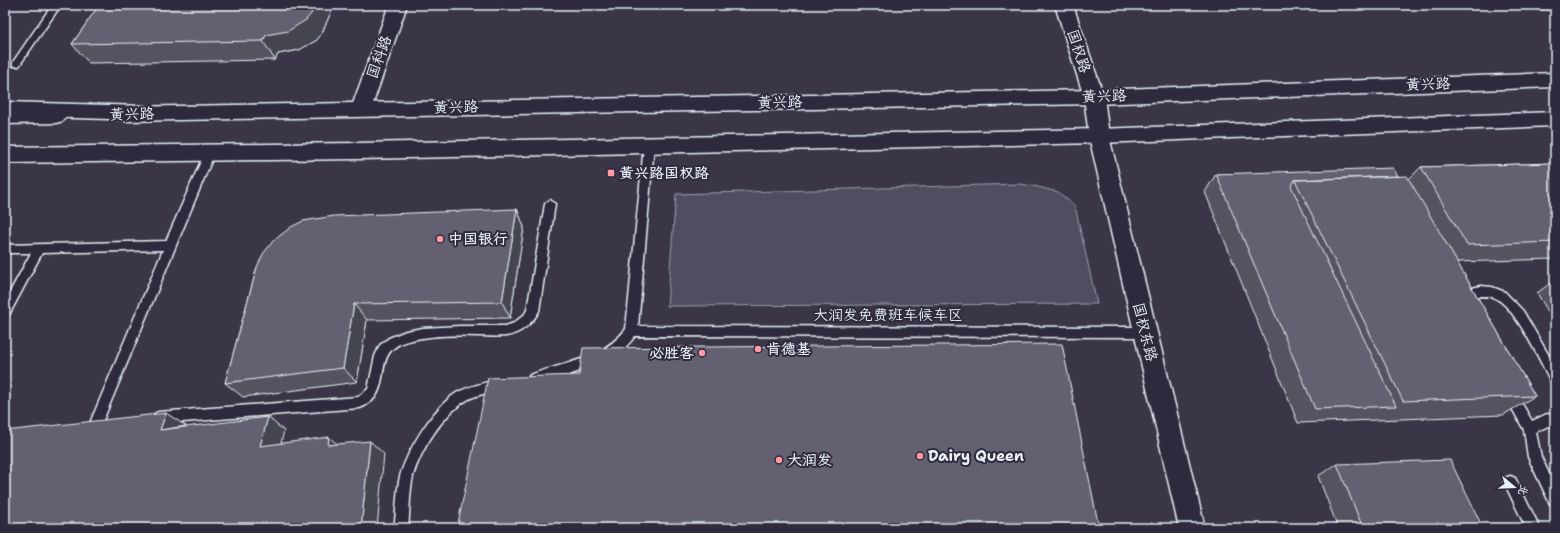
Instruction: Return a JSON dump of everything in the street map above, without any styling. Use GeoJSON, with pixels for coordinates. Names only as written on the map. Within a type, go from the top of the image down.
{"type":"FeatureCollection","features":[{"type":"Feature","properties":{"kind":"main road","name":"国科路"},"geometry":{"type":"LineString","coordinates":[[361,109],[398,5]]}},
{"type":"Feature","properties":{"kind":"main road","name":"国权路"},"geometry":{"type":"LineString","coordinates":[[1064,5],[1094,97],[1099,136]]}},
{"type":"Feature","properties":{"kind":"main road","name":"黄兴路"},"geometry":{"type":"LineString","coordinates":[[5,117],[361,109],[1094,97],[1555,80]]}},
{"type":"Feature","properties":{"kind":"main road"},"geometry":{"type":"LineString","coordinates":[[5,109],[144,114]]}},
{"type":"Feature","properties":{"kind":"main road"},"geometry":{"type":"LineString","coordinates":[[5,154],[649,145],[1099,136],[1555,119]]}},
{"type":"Feature","properties":{"kind":"main road","name":"国权东路"},"geometry":{"type":"LineString","coordinates":[[1099,136],[1144,332],[1192,528]]}},
{"type":"Feature","properties":{"kind":"lane"},"geometry":{"type":"LineString","coordinates":[[16,64],[57,5]]}},
{"type":"Feature","properties":{"kind":"lane"},"geometry":{"type":"LineString","coordinates":[[525,380],[546,376],[579,366],[616,348],[627,340],[632,331],[649,145]]}},
{"type":"Feature","properties":{"kind":"lane"},"geometry":{"type":"LineString","coordinates":[[96,424],[164,257],[210,152]]}},
{"type":"Feature","properties":{"kind":"lane"},"geometry":{"type":"LineString","coordinates":[[143,420],[360,402],[370,396],[375,388],[380,356],[385,348],[393,342],[406,336],[423,332],[506,331],[519,327],[528,319],[533,311],[550,204]]}},
{"type":"Feature","properties":{"kind":"lane"},"geometry":{"type":"LineString","coordinates":[[5,249],[170,245]]}},
{"type":"Feature","properties":{"kind":"lane"},"geometry":{"type":"LineString","coordinates":[[5,312],[39,248]]}},
{"type":"Feature","properties":{"kind":"lane"},"geometry":{"type":"LineString","coordinates":[[1466,312],[1462,306],[1466,293],[1480,290],[1504,297],[1519,316],[1555,378]]}},
{"type":"Feature","properties":{"kind":"lane","name":"大润发免费班车候车区"},"geometry":{"type":"LineString","coordinates":[[632,331],[1144,332]]}},
{"type":"Feature","properties":{"kind":"lane"},"geometry":{"type":"LineString","coordinates":[[402,528],[407,477],[417,451],[434,425],[462,397],[482,388],[511,383]]}},
{"type":"Feature","properties":{"kind":"lane"},"geometry":{"type":"LineString","coordinates":[[1504,383],[1530,429],[1530,443],[1534,460],[1555,499]]}},
{"type":"Feature","properties":{"kind":"lane"},"geometry":{"type":"LineString","coordinates":[[1530,429],[1547,420],[1555,422]]}},
{"type":"Feature","properties":{"kind":"lane"},"geometry":{"type":"LineString","coordinates":[[80,425],[112,422]]}},
{"type":"Feature","properties":{"kind":"lane"},"geometry":{"type":"LineString","coordinates":[[1510,482],[1533,528]]}},
{"type":"Feature","properties":{"kind":"shaded area"},"geometry":{"type":"Polygon","coordinates":[[[1019,184],[1058,192],[1075,206],[1097,304],[667,306],[676,194],[1019,184]]]}},
{"type":"Feature","properties":{"kind":"building"},"geometry":{"type":"Polygon","coordinates":[[[99,5],[315,5],[311,14],[306,20],[288,31],[266,35],[263,41],[72,44],[99,5]]]}},
{"type":"Feature","properties":{"kind":"building"},"geometry":{"type":"Polygon","coordinates":[[[1555,163],[1555,242],[1467,245],[1421,167],[1555,163]]]}},
{"type":"Feature","properties":{"kind":"building"},"geometry":{"type":"Polygon","coordinates":[[[1393,168],[1398,176],[1295,180],[1291,186],[1396,406],[1315,409],[1216,174],[1393,168]]]}},
{"type":"Feature","properties":{"kind":"building"},"geometry":{"type":"Polygon","coordinates":[[[1407,176],[1535,396],[1403,401],[1295,180],[1407,176]]]}},
{"type":"Feature","properties":{"kind":"building"},"geometry":{"type":"Polygon","coordinates":[[[517,209],[502,302],[354,304],[343,368],[225,383],[257,267],[263,254],[273,241],[291,227],[303,221],[334,216],[517,209]]]}},
{"type":"Feature","properties":{"kind":"building","name":"大润发"},"geometry":{"type":"Polygon","coordinates":[[[1062,344],[1099,528],[457,528],[488,378],[579,375],[583,348],[1062,344]]]}},
{"type":"Feature","properties":{"kind":"building"},"geometry":{"type":"Polygon","coordinates":[[[166,413],[160,430],[268,417],[260,446],[329,437],[328,445],[370,441],[361,528],[5,528],[5,431],[166,413]]]}},
{"type":"Feature","properties":{"kind":"building"},"geometry":{"type":"Polygon","coordinates":[[[1450,460],[1483,528],[1363,528],[1337,464],[1450,460]]]}},
{"type":"Feature","properties":{"kind":"place","name":"黄兴路国权路"},"geometry":{"type":"Point","coordinates":[611,173]}},
{"type":"Feature","properties":{"kind":"place","name":"中国银行"},"geometry":{"type":"Point","coordinates":[440,239]}},
{"type":"Feature","properties":{"kind":"place","name":"肯德基"},"geometry":{"type":"Point","coordinates":[758,349]}},
{"type":"Feature","properties":{"kind":"place","name":"必胜客"},"geometry":{"type":"Point","coordinates":[702,353]}},
{"type":"Feature","properties":{"kind":"place","name":"Dairy Queen"},"geometry":{"type":"Point","coordinates":[920,456]}},
{"type":"Feature","properties":{"kind":"place","name":"大润发"},"geometry":{"type":"Point","coordinates":[779,460]}}]}
